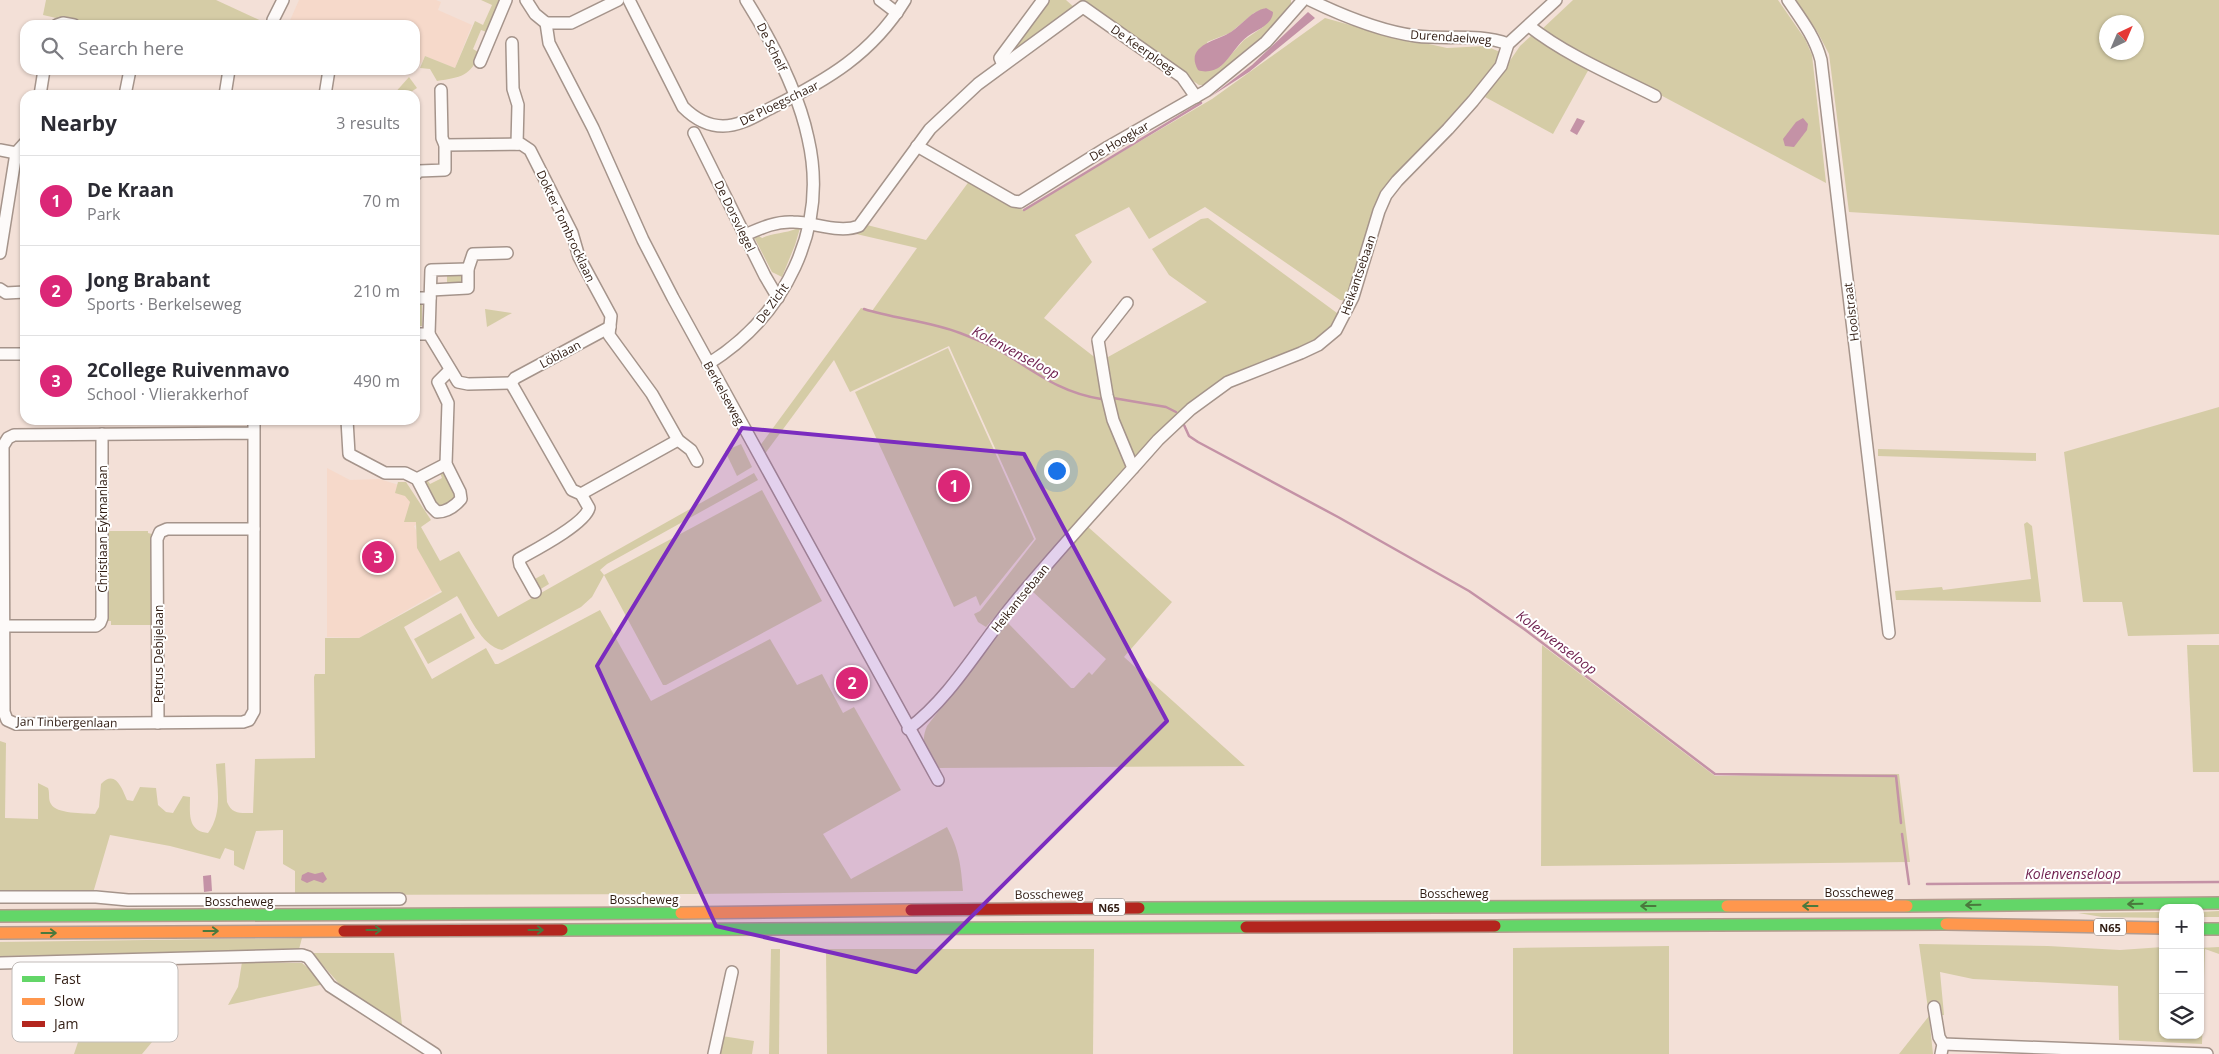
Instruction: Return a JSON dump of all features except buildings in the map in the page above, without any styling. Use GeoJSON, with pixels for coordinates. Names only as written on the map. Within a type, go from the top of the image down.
{"type":"FeatureCollection","features":[{"type":"Feature","properties":{"kind":"main road","name":"Bosscheweg"},"geometry":{"type":"LineString","coordinates":[[0,916],[720,913],[1078,908],[1938,906],[2219,903]]}},
{"type":"Feature","properties":{"kind":"main road","name":"N65"},"geometry":{"type":"LineString","coordinates":[[0,933],[1928,924],[2159,928]]}},
{"type":"Feature","properties":{"kind":"main road"},"geometry":{"type":"LineString","coordinates":[[2204,929],[2219,929]]}},
{"type":"Feature","properties":{"kind":"street"},"geometry":{"type":"LineString","coordinates":[[273,20],[283,0]]}},
{"type":"Feature","properties":{"kind":"street"},"geometry":{"type":"LineString","coordinates":[[480,62],[506,0]]}},
{"type":"Feature","properties":{"kind":"street","name":"Berkelseweg"},"geometry":{"type":"LineString","coordinates":[[526,0],[535,14],[546,24],[549,43],[593,128],[643,240],[708,364],[908,729],[938,780]]}},
{"type":"Feature","properties":{"kind":"street"},"geometry":{"type":"LineString","coordinates":[[546,24],[572,23],[618,0]]}},
{"type":"Feature","properties":{"kind":"street","name":"De Ploegschaar"},"geometry":{"type":"LineString","coordinates":[[629,0],[683,107],[697,120],[712,125],[736,125],[794,97],[846,66],[877,37],[905,0]]}},
{"type":"Feature","properties":{"kind":"street","name":"De Schelf"},"geometry":{"type":"LineString","coordinates":[[746,0],[770,40],[794,97]]}},
{"type":"Feature","properties":{"kind":"street"},"geometry":{"type":"LineString","coordinates":[[880,0],[897,13]]}},
{"type":"Feature","properties":{"kind":"street"},"geometry":{"type":"LineString","coordinates":[[1003,65],[1000,58],[1043,0]]}},
{"type":"Feature","properties":{"kind":"street","name":"De Keerploeg"},"geometry":{"type":"LineString","coordinates":[[1073,0],[1182,77],[1196,97]]}},
{"type":"Feature","properties":{"kind":"street","name":"De Hoogkar"},"geometry":{"type":"LineString","coordinates":[[917,146],[1013,201],[1020,202],[1108,147],[1196,97],[1249,58],[1282,25],[1303,0]]}},
{"type":"Feature","properties":{"kind":"street","name":"Durendaelweg"},"geometry":{"type":"LineString","coordinates":[[1310,0],[1355,19],[1394,32],[1438,38],[1486,37],[1508,44]]}},
{"type":"Feature","properties":{"kind":"street"},"geometry":{"type":"LineString","coordinates":[[1508,44],[1556,0]]}},
{"type":"Feature","properties":{"kind":"street","name":"Hoolstraat"},"geometry":{"type":"LineString","coordinates":[[1788,0],[1810,32],[1818,47],[1821,60],[1889,633]]}},
{"type":"Feature","properties":{"kind":"street"},"geometry":{"type":"LineString","coordinates":[[744,235],[770,224],[788,222],[847,229],[859,226],[930,129],[978,84],[1083,7]]}},
{"type":"Feature","properties":{"kind":"street"},"geometry":{"type":"LineString","coordinates":[[1529,26],[1576,55],[1655,96]]}},
{"type":"Feature","properties":{"kind":"street"},"geometry":{"type":"LineString","coordinates":[[445,145],[517,144],[518,105],[513,89],[512,43]]}},
{"type":"Feature","properties":{"kind":"street","name":"Heikantsebaan"},"geometry":{"type":"LineString","coordinates":[[908,729],[928,712],[1009,610],[1133,468],[1175,424],[1220,388],[1318,345],[1336,330],[1343,320],[1353,297],[1379,211],[1386,196],[1397,181],[1473,102],[1501,66],[1508,44]]}},
{"type":"Feature","properties":{"kind":"street"},"geometry":{"type":"LineString","coordinates":[[41,90],[43,75]]}},
{"type":"Feature","properties":{"kind":"street"},"geometry":{"type":"LineString","coordinates":[[126,90],[129,75]]}},
{"type":"Feature","properties":{"kind":"street"},"geometry":{"type":"LineString","coordinates":[[226,90],[228,75]]}},
{"type":"Feature","properties":{"kind":"street"},"geometry":{"type":"LineString","coordinates":[[326,90],[328,75]]}},
{"type":"Feature","properties":{"kind":"street"},"geometry":{"type":"LineString","coordinates":[[420,171],[445,170],[445,145],[442,138],[442,90]]}},
{"type":"Feature","properties":{"kind":"street","name":"De Zicht"},"geometry":{"type":"LineString","coordinates":[[708,364],[750,333],[762,320],[790,279],[800,256],[809,223],[813,189],[812,160],[808,137],[794,97]]}},
{"type":"Feature","properties":{"kind":"street","name":"De Dorsvlegel"},"geometry":{"type":"LineString","coordinates":[[694,133],[744,235],[778,298]]}},
{"type":"Feature","properties":{"kind":"street","name":"Dokter Tombrocklaan"},"geometry":{"type":"LineString","coordinates":[[517,144],[526,145],[543,175],[572,233],[579,257],[611,316],[610,327]]}},
{"type":"Feature","properties":{"kind":"street"},"geometry":{"type":"LineString","coordinates":[[0,253],[16,153],[20,149]]}},
{"type":"Feature","properties":{"kind":"street"},"geometry":{"type":"LineString","coordinates":[[0,150],[16,153]]}},
{"type":"Feature","properties":{"kind":"street"},"geometry":{"type":"LineString","coordinates":[[420,297],[468,288],[468,269],[473,254],[508,253]]}},
{"type":"Feature","properties":{"kind":"street"},"geometry":{"type":"LineString","coordinates":[[468,269],[431,270],[429,334],[458,382],[468,384],[511,384],[572,490],[581,494],[589,508],[583,518],[571,525],[559,537],[519,559],[520,565],[535,592]]}},
{"type":"Feature","properties":{"kind":"street"},"geometry":{"type":"LineString","coordinates":[[0,289],[6,293],[20,292]]}},
{"type":"Feature","properties":{"kind":"street"},"geometry":{"type":"LineString","coordinates":[[1126,303],[1098,340],[1113,420],[1133,468]]}},
{"type":"Feature","properties":{"kind":"street"},"geometry":{"type":"LineString","coordinates":[[610,327],[609,335],[614,343],[652,394],[678,440],[690,450],[697,461]]}},
{"type":"Feature","properties":{"kind":"street","name":"Löblaan"},"geometry":{"type":"LineString","coordinates":[[511,384],[515,378],[610,327]]}},
{"type":"Feature","properties":{"kind":"street"},"geometry":{"type":"LineString","coordinates":[[420,334],[429,334]]}},
{"type":"Feature","properties":{"kind":"street"},"geometry":{"type":"LineString","coordinates":[[0,354],[20,354]]}},
{"type":"Feature","properties":{"kind":"street"},"geometry":{"type":"LineString","coordinates":[[348,425],[349,454],[385,473],[405,473],[417,479],[431,506],[437,512],[443,512],[457,504],[461,498],[460,492],[446,464],[448,404],[438,382],[450,370]]}},
{"type":"Feature","properties":{"kind":"street","name":"Jan Tinbergenlaan"},"geometry":{"type":"LineString","coordinates":[[254,425],[254,433],[254,529],[253,715],[249,720],[243,722],[16,724],[8,720],[4,712],[2,513],[3,446],[8,438],[14,435],[254,433]]}},
{"type":"Feature","properties":{"kind":"street","name":"Christiaan Eykmanlaan"},"geometry":{"type":"LineString","coordinates":[[4,626],[96,626],[100,623],[102,618],[102,434]]}},
{"type":"Feature","properties":{"kind":"street"},"geometry":{"type":"LineString","coordinates":[[581,494],[678,440]]}},
{"type":"Feature","properties":{"kind":"street"},"geometry":{"type":"LineString","coordinates":[[417,479],[446,464]]}},
{"type":"Feature","properties":{"kind":"street","name":"Petrus Debijelaan"},"geometry":{"type":"LineString","coordinates":[[158,723],[157,539],[160,532],[167,529],[254,529]]}},
{"type":"Feature","properties":{"kind":"street","name":"Bosscheweg"},"geometry":{"type":"LineString","coordinates":[[0,897],[96,897],[128,900],[400,899]]}},
{"type":"Feature","properties":{"kind":"street"},"geometry":{"type":"LineString","coordinates":[[38,962],[302,955],[308,957],[330,986],[435,1054]]}},
{"type":"Feature","properties":{"kind":"street"},"geometry":{"type":"LineString","coordinates":[[714,1054],[732,972]]}},
{"type":"Feature","properties":{"kind":"street"},"geometry":{"type":"LineString","coordinates":[[1934,1007],[1942,1049],[2207,1054]]}},
{"type":"Feature","properties":{"kind":"highlighted area"},"geometry":{"type":"Polygon","coordinates":[[[742,428],[1024,454],[1167,721],[916,972],[716,926],[597,666],[742,428]]]}},
{"type":"Feature","properties":{"kind":"shaded area"},"geometry":{"type":"Polygon","coordinates":[[[46,0],[216,0],[259,20],[65,20],[43,15],[46,0]]]}},
{"type":"Feature","properties":{"kind":"shaded area"},"geometry":{"type":"Polygon","coordinates":[[[299,0],[436,0],[441,2],[438,10],[472,25],[455,68],[425,56],[420,64],[420,20],[290,20],[299,0]]]}},
{"type":"Feature","properties":{"kind":"shaded area"},"geometry":{"type":"Polygon","coordinates":[[[481,0],[503,0],[489,33],[481,30],[473,49],[480,53],[476,61],[468,71],[459,77],[437,81],[430,69],[420,68],[425,56],[455,68],[475,21],[483,25],[492,5],[481,0]]]}},
{"type":"Feature","properties":{"kind":"shaded area"},"geometry":{"type":"Polygon","coordinates":[[[1047,0],[1066,0],[1075,8],[1008,56],[1047,0]]]}},
{"type":"Feature","properties":{"kind":"shaded area"},"geometry":{"type":"Polygon","coordinates":[[[1079,0],[1291,0],[1291,9],[1250,52],[1208,85],[1199,85],[1079,0]],[[1266,8],[1254,13],[1230,33],[1207,42],[1220,67],[1244,40],[1263,27],[1266,8]]]}},
{"type":"Feature","properties":{"kind":"shaded area"},"geometry":{"type":"Polygon","coordinates":[[[1573,0],[1778,0],[1805,39],[1812,55],[1826,183],[1540,31],[1573,0]]]}},
{"type":"Feature","properties":{"kind":"shaded area"},"geometry":{"type":"Polygon","coordinates":[[[1796,0],[2219,0],[2219,235],[1849,212],[1829,54],[1818,33],[1796,0]]]}},
{"type":"Feature","properties":{"kind":"shaded area"},"geometry":{"type":"Polygon","coordinates":[[[1266,8],[1273,12],[1270,20],[1244,39],[1221,66],[1210,71],[1198,70],[1195,55],[1199,49],[1231,32],[1251,15],[1266,8]]]}},
{"type":"Feature","properties":{"kind":"shaded area"},"geometry":{"type":"Polygon","coordinates":[[[1308,12],[1315,18],[1249,72],[1210,97],[1252,65],[1308,12]]]}},
{"type":"Feature","properties":{"kind":"shaded area"},"geometry":{"type":"Polygon","coordinates":[[[1325,18],[1379,33],[1447,48],[1486,46],[1500,52],[1496,65],[1446,126],[1398,173],[1347,301],[1340,300],[1205,207],[1149,239],[1129,207],[1075,235],[1092,262],[1044,318],[1097,359],[1110,384],[1108,357],[1207,302],[1169,275],[1152,249],[1201,219],[1208,218],[1337,313],[1339,317],[1334,325],[1317,341],[1253,368],[1135,458],[1072,527],[986,627],[978,622],[974,614],[980,611],[1036,539],[949,346],[850,392],[834,360],[764,455],[759,447],[861,308],[872,311],[917,248],[852,233],[867,225],[926,240],[970,180],[1023,210],[1212,99],[1325,18]]]}},
{"type":"Feature","properties":{"kind":"shaded area"},"geometry":{"type":"Polygon","coordinates":[[[1532,35],[1590,67],[1553,134],[1485,97],[1520,46],[1532,35]]]}},
{"type":"Feature","properties":{"kind":"shaded area"},"geometry":{"type":"Polygon","coordinates":[[[409,77],[417,88],[414,90],[397,90],[409,77]]]}},
{"type":"Feature","properties":{"kind":"shaded area"},"geometry":{"type":"Polygon","coordinates":[[[1577,118],[1585,121],[1577,135],[1570,131],[1577,118]]]}},
{"type":"Feature","properties":{"kind":"shaded area"},"geometry":{"type":"Polygon","coordinates":[[[1803,118],[1808,124],[1807,130],[1794,147],[1785,146],[1783,139],[1796,122],[1803,118]]]}},
{"type":"Feature","properties":{"kind":"shaded area"},"geometry":{"type":"Polygon","coordinates":[[[795,225],[801,225],[782,277],[772,272],[753,235],[756,234],[762,238],[796,229],[795,225]]]}},
{"type":"Feature","properties":{"kind":"shaded area"},"geometry":{"type":"Polygon","coordinates":[[[464,271],[463,285],[447,285],[447,272],[464,271]]]}},
{"type":"Feature","properties":{"kind":"shaded area"},"geometry":{"type":"Polygon","coordinates":[[[420,305],[422,305],[422,326],[420,326],[420,305]]]}},
{"type":"Feature","properties":{"kind":"shaded area"},"geometry":{"type":"Polygon","coordinates":[[[485,309],[512,313],[487,327],[485,309]]]}},
{"type":"Feature","properties":{"kind":"shaded area"},"geometry":{"type":"Polygon","coordinates":[[[948,348],[1034,539],[980,606],[976,596],[954,607],[855,392],[948,348]]]}},
{"type":"Feature","properties":{"kind":"shaded area"},"geometry":{"type":"Polygon","coordinates":[[[2219,407],[2219,634],[2128,636],[2122,602],[2083,602],[2064,452],[2219,407]]]}},
{"type":"Feature","properties":{"kind":"shaded area"},"geometry":{"type":"Polygon","coordinates":[[[741,444],[752,467],[737,476],[725,451],[741,444]]]}},
{"type":"Feature","properties":{"kind":"shaded area"},"geometry":{"type":"Polygon","coordinates":[[[1878,449],[2036,453],[2036,461],[1878,456],[1878,449]]]}},
{"type":"Feature","properties":{"kind":"shaded area"},"geometry":{"type":"Polygon","coordinates":[[[327,468],[350,480],[379,479],[406,487],[425,520],[414,526],[445,588],[359,638],[327,637],[327,468]]]}},
{"type":"Feature","properties":{"kind":"shaded area"},"geometry":{"type":"Polygon","coordinates":[[[439,471],[445,473],[457,492],[456,500],[438,508],[424,482],[426,478],[430,484],[442,478],[439,471]]]}},
{"type":"Feature","properties":{"kind":"shaded area"},"geometry":{"type":"Polygon","coordinates":[[[754,473],[758,480],[607,564],[600,570],[604,575],[592,597],[581,607],[502,650],[494,647],[481,636],[457,596],[404,627],[432,679],[486,648],[495,664],[498,664],[600,610],[651,701],[770,639],[797,685],[822,674],[843,713],[854,707],[901,790],[823,834],[851,879],[947,827],[959,858],[963,891],[295,895],[295,871],[283,864],[283,830],[256,831],[244,870],[234,865],[234,851],[225,848],[220,859],[170,846],[110,835],[93,893],[0,894],[0,741],[6,743],[5,818],[38,819],[38,783],[48,788],[50,802],[58,810],[95,814],[99,807],[101,784],[110,778],[117,782],[127,800],[133,801],[140,787],[156,788],[158,805],[166,812],[173,813],[183,796],[190,797],[190,815],[193,825],[201,832],[208,833],[216,817],[218,800],[216,764],[225,763],[227,802],[229,806],[238,812],[253,813],[255,759],[315,758],[314,677],[315,674],[325,674],[325,638],[359,638],[442,592],[417,548],[416,522],[404,522],[410,502],[405,496],[395,493],[398,482],[406,482],[431,520],[421,527],[440,561],[459,551],[498,617],[754,473]]]}},
{"type":"Feature","properties":{"kind":"shaded area"},"geometry":{"type":"Polygon","coordinates":[[[762,490],[822,601],[663,685],[604,575],[762,490]]]}},
{"type":"Feature","properties":{"kind":"shaded area"},"geometry":{"type":"Polygon","coordinates":[[[2027,522],[2032,526],[2041,602],[1896,600],[1895,591],[1942,587],[1943,590],[2031,579],[2024,524],[2027,522]]]}},
{"type":"Feature","properties":{"kind":"shaded area"},"geometry":{"type":"Polygon","coordinates":[[[1087,526],[1172,602],[1124,657],[1245,766],[937,768],[924,743],[927,726],[1007,622],[1071,688],[1074,688],[1089,672],[1092,675],[1106,659],[1032,591],[1087,526]]]}},
{"type":"Feature","properties":{"kind":"shaded area"},"geometry":{"type":"Polygon","coordinates":[[[107,531],[148,531],[148,533],[152,534],[152,625],[111,625],[111,621],[107,621],[107,531]]]}},
{"type":"Feature","properties":{"kind":"shaded area"},"geometry":{"type":"Polygon","coordinates":[[[544,574],[549,584],[539,590],[533,580],[544,574]]]}},
{"type":"Feature","properties":{"kind":"shaded area"},"geometry":{"type":"Polygon","coordinates":[[[461,613],[475,638],[428,664],[414,639],[461,613]]]}},
{"type":"Feature","properties":{"kind":"shaded area"},"geometry":{"type":"Polygon","coordinates":[[[1542,645],[1715,776],[1899,774],[1910,862],[1541,866],[1542,645]]]}},
{"type":"Feature","properties":{"kind":"shaded area"},"geometry":{"type":"Polygon","coordinates":[[[2187,645],[2219,645],[2219,772],[2193,772],[2187,645]]]}},
{"type":"Feature","properties":{"kind":"shaded area"},"geometry":{"type":"Polygon","coordinates":[[[308,872],[315,874],[323,872],[327,879],[323,883],[314,880],[307,883],[301,880],[302,875],[308,872]]]}},
{"type":"Feature","properties":{"kind":"shaded area"},"geometry":{"type":"Polygon","coordinates":[[[211,875],[212,891],[204,892],[203,876],[211,875]]]}},
{"type":"Feature","properties":{"kind":"shaded area"},"geometry":{"type":"Polygon","coordinates":[[[2219,911],[2219,917],[2204,917],[2204,912],[2219,911]]]}},
{"type":"Feature","properties":{"kind":"shaded area"},"geometry":{"type":"Polygon","coordinates":[[[2159,912],[2159,918],[2102,917],[2078,913],[2159,912]]]}},
{"type":"Feature","properties":{"kind":"shaded area"},"geometry":{"type":"Polygon","coordinates":[[[302,938],[298,953],[0,956],[0,942],[302,938]]]}},
{"type":"Feature","properties":{"kind":"shaded area"},"geometry":{"type":"Polygon","coordinates":[[[1919,944],[2048,946],[2120,950],[2159,947],[2159,1039],[2202,1039],[2202,1044],[2119,1040],[2118,986],[1973,979],[1940,972],[1944,1015],[1929,1016],[1919,944]]]}},
{"type":"Feature","properties":{"kind":"shaded area"},"geometry":{"type":"Polygon","coordinates":[[[1669,946],[1669,1054],[1513,1054],[1513,948],[1669,946]]]}},
{"type":"Feature","properties":{"kind":"shaded area"},"geometry":{"type":"Polygon","coordinates":[[[2219,947],[2219,954],[2205,949],[2204,981],[2204,948],[2219,947]]]}},
{"type":"Feature","properties":{"kind":"shaded area"},"geometry":{"type":"Polygon","coordinates":[[[771,949],[780,949],[779,1054],[769,1054],[771,949]]]}},
{"type":"Feature","properties":{"kind":"shaded area"},"geometry":{"type":"Polygon","coordinates":[[[826,949],[1094,949],[1093,1054],[827,1054],[826,949]]]}},
{"type":"Feature","properties":{"kind":"shaded area"},"geometry":{"type":"Polygon","coordinates":[[[312,953],[394,953],[402,1025],[342,987],[312,953]]]}},
{"type":"Feature","properties":{"kind":"shaded area"},"geometry":{"type":"Polygon","coordinates":[[[242,962],[302,963],[321,979],[320,985],[228,1005],[238,987],[242,962]]]}},
{"type":"Feature","properties":{"kind":"shaded area"},"geometry":{"type":"Polygon","coordinates":[[[1929,1016],[1933,1054],[1899,1054],[1929,1016]]]}},
{"type":"Feature","properties":{"kind":"shaded area"},"geometry":{"type":"Polygon","coordinates":[[[722,1036],[754,1041],[752,1054],[718,1054],[722,1036]]]}},
{"type":"Feature","properties":{"kind":"shaded area"},"geometry":{"type":"Polygon","coordinates":[[[78,1042],[152,1042],[142,1054],[74,1054],[78,1042]]]}},
{"type":"Feature","properties":{"kind":"waterway"},"geometry":{"type":"LineString","coordinates":[[1024,210],[1201,103]]}},
{"type":"Feature","properties":{"kind":"waterway","name":"Kolenvenseloop"},"geometry":{"type":"LineString","coordinates":[[864,309],[960,333],[1000,350],[1044,378],[1064,388],[1101,399]]}},
{"type":"Feature","properties":{"kind":"waterway","name":"Kolenvenseloop"},"geometry":{"type":"LineString","coordinates":[[1113,398],[1166,407],[1176,412]]}},
{"type":"Feature","properties":{"kind":"waterway","name":"Kolenvenseloop"},"geometry":{"type":"LineString","coordinates":[[1184,425],[1189,436],[1198,442],[1338,517],[1469,591],[1524,629],[1715,774],[1896,776],[1901,823]]}},
{"type":"Feature","properties":{"kind":"waterway","name":"Kolenvenseloop"},"geometry":{"type":"LineString","coordinates":[[1902,834],[1909,884]]}},
{"type":"Feature","properties":{"kind":"waterway","name":"Kolenvenseloop"},"geometry":{"type":"LineString","coordinates":[[1927,884],[2219,882]]}},
{"type":"Feature","properties":{"kind":"traffic: fast"},"geometry":{"type":"LineString","coordinates":[[1907,906],[2219,903]]}},
{"type":"Feature","properties":{"kind":"traffic: fast"},"geometry":{"type":"LineString","coordinates":[[1139,908],[1727,906]]}},
{"type":"Feature","properties":{"kind":"traffic: fast"},"geometry":{"type":"LineString","coordinates":[[0,916],[681,913]]}},
{"type":"Feature","properties":{"kind":"traffic: fast"},"geometry":{"type":"LineString","coordinates":[[1495,926],[1946,924]]}},
{"type":"Feature","properties":{"kind":"traffic: fast"},"geometry":{"type":"LineString","coordinates":[[562,930],[1246,927]]}},
{"type":"Feature","properties":{"kind":"traffic: fast"},"geometry":{"type":"LineString","coordinates":[[2204,929],[2219,929]]}},
{"type":"Feature","properties":{"kind":"traffic: slow"},"geometry":{"type":"LineString","coordinates":[[1727,906],[1907,906]]}},
{"type":"Feature","properties":{"kind":"traffic: slow"},"geometry":{"type":"LineString","coordinates":[[681,913],[911,910]]}},
{"type":"Feature","properties":{"kind":"traffic: slow"},"geometry":{"type":"LineString","coordinates":[[1946,924],[2159,928]]}},
{"type":"Feature","properties":{"kind":"traffic: slow"},"geometry":{"type":"LineString","coordinates":[[0,933],[344,931]]}},
{"type":"Feature","properties":{"kind":"traffic: jam"},"geometry":{"type":"LineString","coordinates":[[911,910],[1139,908]]}},
{"type":"Feature","properties":{"kind":"traffic: jam"},"geometry":{"type":"LineString","coordinates":[[1246,927],[1495,926]]}},
{"type":"Feature","properties":{"kind":"traffic: jam"},"geometry":{"type":"LineString","coordinates":[[344,931],[562,930]]}},
{"type":"Feature","properties":{"kind":"place","name":"De Kraan"},"geometry":{"type":"Point","coordinates":[954,486]}},
{"type":"Feature","properties":{"kind":"place","name":"2College Ruivenmavo"},"geometry":{"type":"Point","coordinates":[378,557]}},
{"type":"Feature","properties":{"kind":"place","name":"Jong Brabant"},"geometry":{"type":"Point","coordinates":[852,683]}}]}
